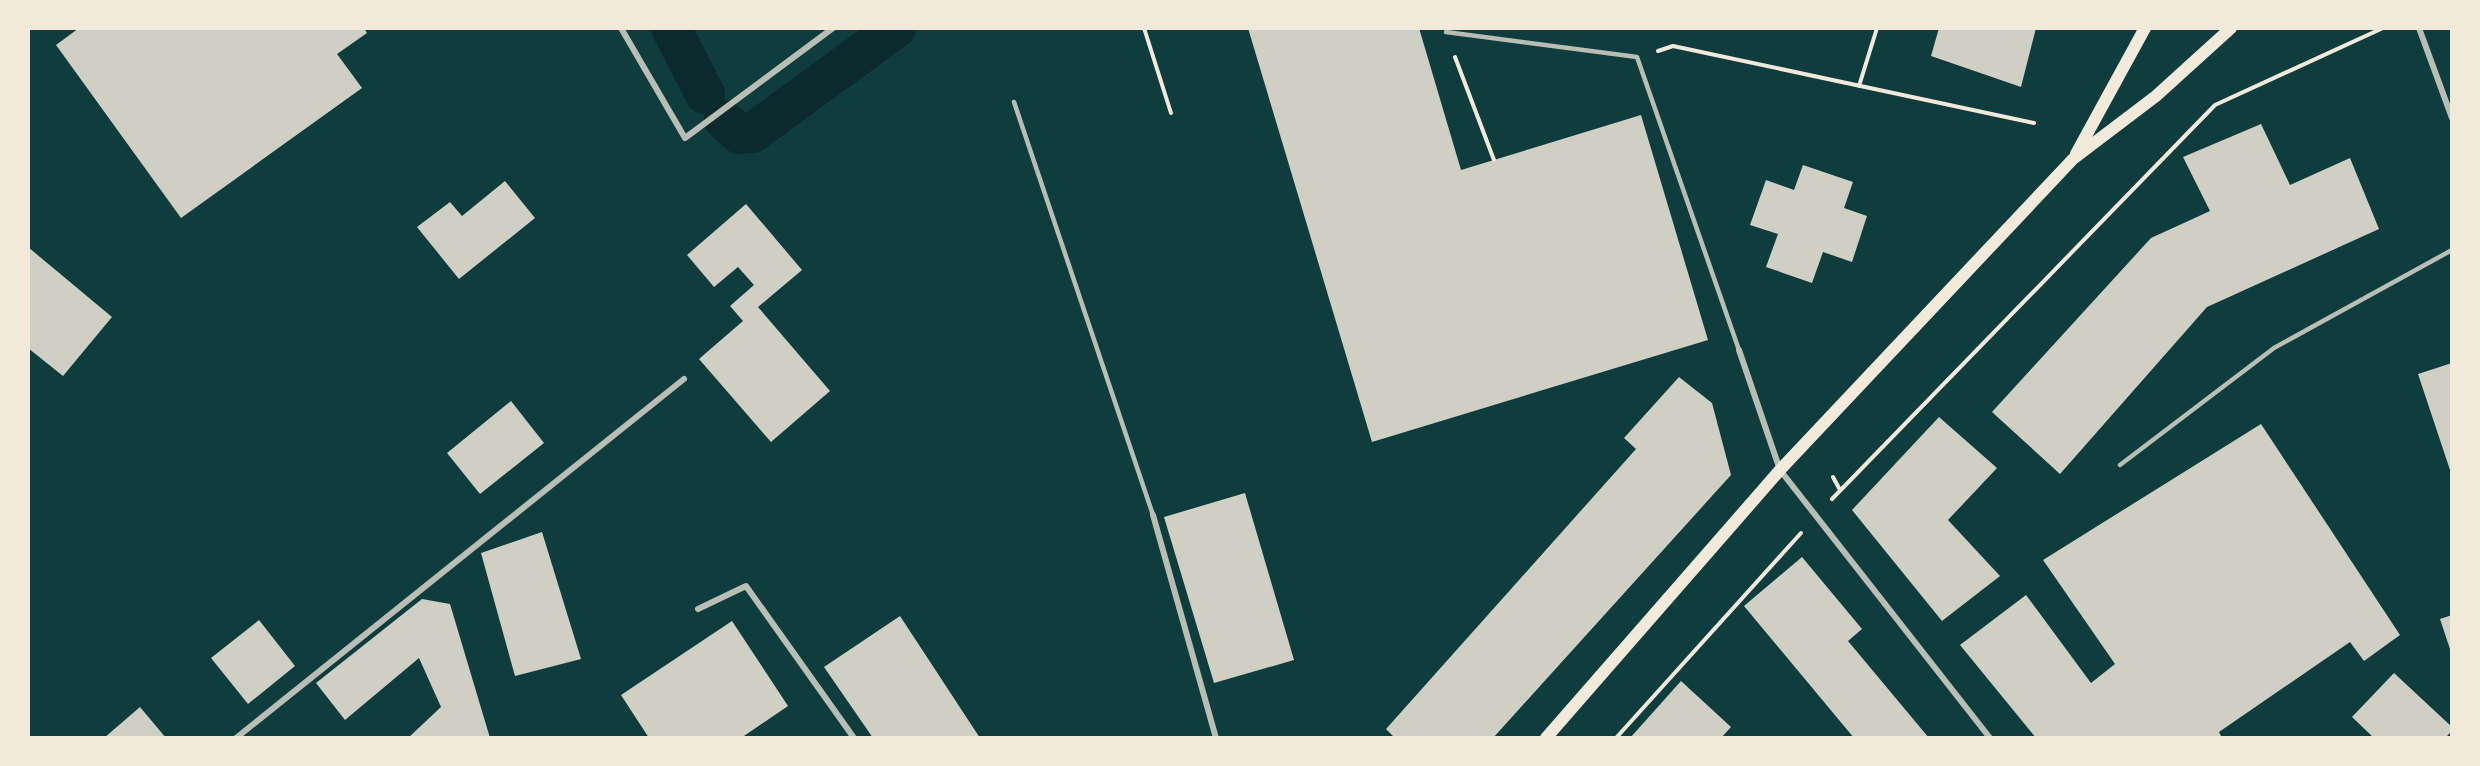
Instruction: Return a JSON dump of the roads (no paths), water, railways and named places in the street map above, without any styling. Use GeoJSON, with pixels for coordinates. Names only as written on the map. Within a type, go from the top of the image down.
{"type":"FeatureCollection","features":[{"type":"Feature","properties":{"kind":"main road"},"geometry":{"type":"LineString","coordinates":[[2073,159],[2145,28]]}},
{"type":"Feature","properties":{"kind":"main road"},"geometry":{"type":"LineString","coordinates":[[1546,738],[1780,470],[2073,159],[2156,96],[2232,28]]}},
{"type":"Feature","properties":{"kind":"street"},"geometry":{"type":"LineString","coordinates":[[621,28],[685,138],[833,28]]}},
{"type":"Feature","properties":{"kind":"street"},"geometry":{"type":"LineString","coordinates":[[2419,28],[2451,118]]}},
{"type":"Feature","properties":{"kind":"street"},"geometry":{"type":"LineString","coordinates":[[1739,350],[1780,470],[1990,738]]}},
{"type":"Feature","properties":{"kind":"street"},"geometry":{"type":"LineString","coordinates":[[236,738],[684,379]]}},
{"type":"Feature","properties":{"kind":"street"},"geometry":{"type":"LineString","coordinates":[[1152,516],[1216,738]]}},
{"type":"Feature","properties":{"kind":"street"},"geometry":{"type":"LineString","coordinates":[[698,609],[746,586],[854,738]]}},
{"type":"Feature","properties":{"kind":"lane"},"geometry":{"type":"LineString","coordinates":[[1446,32],[1637,57],[1739,350]]}},
{"type":"Feature","properties":{"kind":"lane"},"geometry":{"type":"LineString","coordinates":[[1014,102],[1152,516]]}},
{"type":"Feature","properties":{"kind":"lane"},"geometry":{"type":"LineString","coordinates":[[2120,465],[2274,348],[2451,250]]}},
{"type":"Feature","properties":{"kind":"waterway"},"geometry":{"type":"LineString","coordinates":[[671,28],[705,94]]}},
{"type":"Feature","properties":{"kind":"waterway"},"geometry":{"type":"LineString","coordinates":[[724,120],[739,134],[752,133],[896,28]]}}]}
